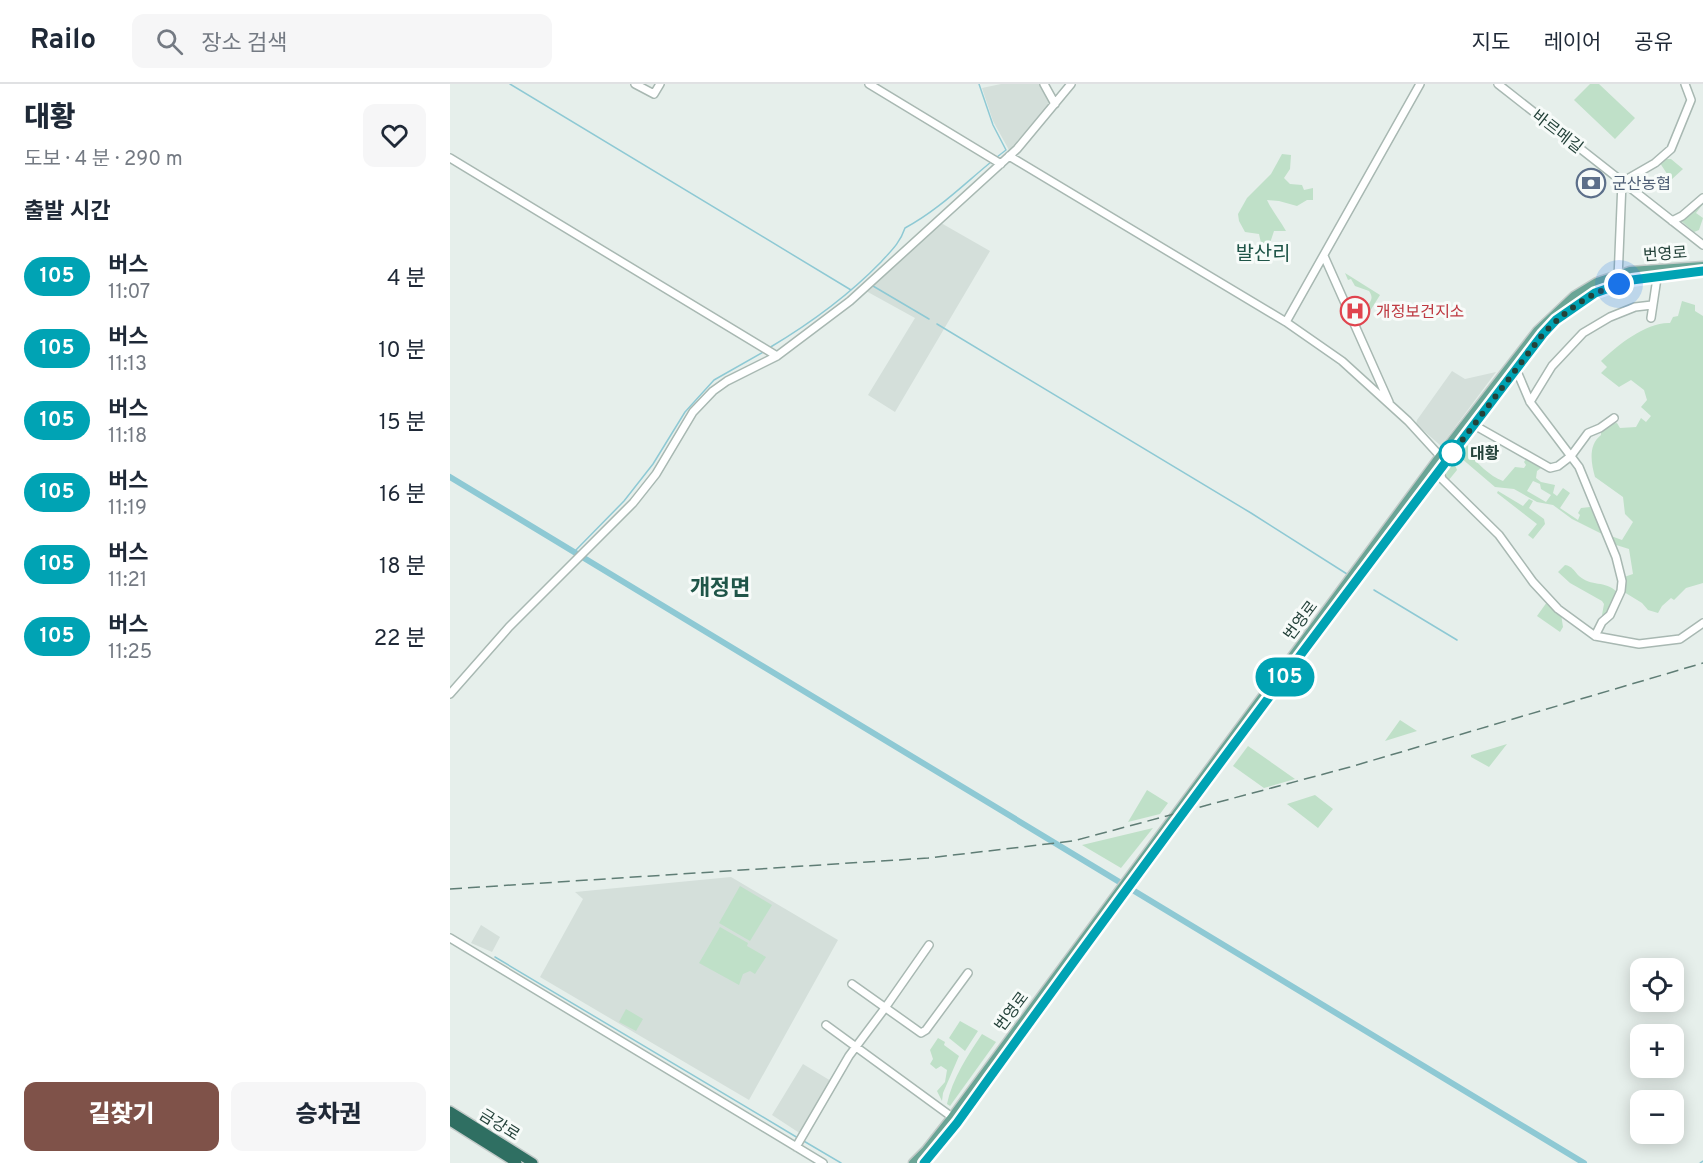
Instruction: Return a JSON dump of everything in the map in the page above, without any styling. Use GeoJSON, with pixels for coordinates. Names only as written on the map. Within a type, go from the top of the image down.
{"type":"FeatureCollection","features":[{"type":"Feature","properties":{"kind":"highway","name":"금강로"},"geometry":{"type":"LineString","coordinates":[[450,1111],[533,1163]]}},
{"type":"Feature","properties":{"kind":"highway","name":"금강로"},"geometry":{"type":"LineString","coordinates":[[450,1120],[517,1163]]}},
{"type":"Feature","properties":{"kind":"main road","name":"번영로"},"geometry":{"type":"LineString","coordinates":[[1129,882],[1440,456],[1537,331],[1557,310],[1582,291],[1617,274],[1651,269],[1703,266]]}},
{"type":"Feature","properties":{"kind":"main road","name":"번영로"},"geometry":{"type":"LineString","coordinates":[[913,1163],[952,1117],[1439,470],[1556,320],[1595,293],[1619,284],[1632,280],[1703,271]]}},
{"type":"Feature","properties":{"kind":"main road","name":"번영로"},"geometry":{"type":"LineString","coordinates":[[924,1163],[957,1123],[1120,894]]}},
{"type":"Feature","properties":{"kind":"street"},"geometry":{"type":"LineString","coordinates":[[635,84],[654,93],[660,84]]}},
{"type":"Feature","properties":{"kind":"street"},"geometry":{"type":"LineString","coordinates":[[869,84],[996,161]]}},
{"type":"Feature","properties":{"kind":"street"},"geometry":{"type":"LineString","coordinates":[[1044,84],[1055,104]]}},
{"type":"Feature","properties":{"kind":"street"},"geometry":{"type":"LineString","coordinates":[[450,694],[508,627],[647,487],[684,425],[703,401],[727,381],[774,354],[849,301],[996,161],[1009,156],[1017,149],[1071,84]]}},
{"type":"Feature","properties":{"kind":"street"},"geometry":{"type":"LineString","coordinates":[[1286,322],[1420,84]]}},
{"type":"Feature","properties":{"kind":"street","name":"바르메길"},"geometry":{"type":"LineString","coordinates":[[1498,84],[1703,245]]}},
{"type":"Feature","properties":{"kind":"street"},"geometry":{"type":"LineString","coordinates":[[1619,284],[1617,274],[1622,182],[1655,163],[1671,150],[1689,110],[1691,99],[1685,84]]}},
{"type":"Feature","properties":{"kind":"street"},"geometry":{"type":"LineString","coordinates":[[1009,156],[1286,322],[1342,361],[1408,421],[1440,456],[1439,470],[1442,479],[1499,535],[1533,582],[1558,609],[1595,636],[1640,644],[1680,639],[1703,623]]}},
{"type":"Feature","properties":{"kind":"street"},"geometry":{"type":"LineString","coordinates":[[450,158],[774,354]]}},
{"type":"Feature","properties":{"kind":"street"},"geometry":{"type":"LineString","coordinates":[[1672,221],[1682,216],[1703,198]]}},
{"type":"Feature","properties":{"kind":"street"},"geometry":{"type":"LineString","coordinates":[[1324,256],[1391,407]]}},
{"type":"Feature","properties":{"kind":"street"},"geometry":{"type":"LineString","coordinates":[[1651,318],[1657,278]]}},
{"type":"Feature","properties":{"kind":"street"},"geometry":{"type":"LineString","coordinates":[[1530,402],[1552,366],[1583,333],[1610,316],[1635,307],[1652,305]]}},
{"type":"Feature","properties":{"kind":"street"},"geometry":{"type":"LineString","coordinates":[[1516,369],[1530,402],[1579,467],[1616,557],[1622,581],[1621,591],[1610,615],[1602,622],[1595,636]]}},
{"type":"Feature","properties":{"kind":"street"},"geometry":{"type":"LineString","coordinates":[[1474,425],[1550,468],[1558,466],[1571,456],[1588,433],[1614,418]]}},
{"type":"Feature","properties":{"kind":"street"},"geometry":{"type":"LineString","coordinates":[[450,938],[797,1145],[823,1163]]}},
{"type":"Feature","properties":{"kind":"street"},"geometry":{"type":"LineString","coordinates":[[797,1145],[849,1056],[928,945]]}},
{"type":"Feature","properties":{"kind":"street"},"geometry":{"type":"LineString","coordinates":[[852,984],[921,1033],[926,1030],[968,973]]}},
{"type":"Feature","properties":{"kind":"street"},"geometry":{"type":"LineString","coordinates":[[825,1025],[952,1117]]}},
{"type":"Feature","properties":{"kind":"shaded area"},"geometry":{"type":"Polygon","coordinates":[[[1001,84],[1039,84],[1051,104],[1009,150],[993,121],[982,88],[1001,84]]]}},
{"type":"Feature","properties":{"kind":"shaded area"},"geometry":{"type":"Polygon","coordinates":[[[941,223],[990,251],[895,412],[868,395],[915,318],[866,291],[941,223]]]}},
{"type":"Feature","properties":{"kind":"shaded area"},"geometry":{"type":"Polygon","coordinates":[[[1452,371],[1465,379],[1496,372],[1441,446],[1416,424],[1452,371]]]}},
{"type":"Feature","properties":{"kind":"shaded area"},"geometry":{"type":"Polygon","coordinates":[[[731,877],[838,940],[749,1100],[540,977],[583,899],[575,892],[731,877]]]}},
{"type":"Feature","properties":{"kind":"shaded area"},"geometry":{"type":"Polygon","coordinates":[[[481,925],[500,937],[492,952],[471,943],[481,925]]]}},
{"type":"Feature","properties":{"kind":"shaded area"},"geometry":{"type":"Polygon","coordinates":[[[803,1064],[831,1081],[801,1134],[772,1115],[803,1064]]]}},
{"type":"Feature","properties":{"kind":"green space"},"geometry":{"type":"Polygon","coordinates":[[[1590,84],[1599,84],[1635,118],[1615,139],[1574,100],[1590,84]]]}},
{"type":"Feature","properties":{"kind":"green space"},"geometry":{"type":"Polygon","coordinates":[[[1282,154],[1291,155],[1290,169],[1284,178],[1290,184],[1302,185],[1304,190],[1313,188],[1313,200],[1307,200],[1297,206],[1267,200],[1286,231],[1274,231],[1270,243],[1261,243],[1259,234],[1245,232],[1238,214],[1247,198],[1271,174],[1282,154]]]}},
{"type":"Feature","properties":{"kind":"green space"},"geometry":{"type":"Polygon","coordinates":[[[1671,159],[1683,169],[1671,180],[1660,163],[1671,159]]]}},
{"type":"Feature","properties":{"kind":"green space"},"geometry":{"type":"Polygon","coordinates":[[[1703,199],[1703,204],[1696,213],[1703,218],[1699,230],[1694,232],[1680,220],[1703,199]]]}},
{"type":"Feature","properties":{"kind":"green space"},"geometry":{"type":"Polygon","coordinates":[[[1345,273],[1380,295],[1360,327],[1351,309],[1358,305],[1368,305],[1371,295],[1369,291],[1355,286],[1351,279],[1348,280],[1345,273]]]}},
{"type":"Feature","properties":{"kind":"green space"},"geometry":{"type":"Polygon","coordinates":[[[1682,301],[1695,305],[1695,311],[1703,316],[1703,583],[1686,588],[1674,600],[1671,598],[1658,613],[1648,610],[1642,603],[1624,592],[1624,577],[1633,574],[1629,549],[1613,544],[1611,536],[1622,540],[1633,522],[1625,514],[1623,497],[1595,477],[1592,466],[1592,449],[1601,431],[1610,424],[1617,423],[1620,428],[1636,427],[1641,418],[1646,422],[1651,416],[1641,407],[1647,400],[1644,390],[1631,380],[1619,387],[1601,373],[1607,367],[1601,361],[1642,330],[1670,323],[1673,317],[1678,316],[1682,301]]]}},
{"type":"Feature","properties":{"kind":"green space"},"geometry":{"type":"Polygon","coordinates":[[[1466,445],[1469,446],[1468,453],[1480,465],[1503,481],[1515,467],[1524,468],[1526,459],[1541,468],[1537,471],[1536,478],[1541,482],[1555,485],[1553,493],[1557,496],[1563,488],[1570,493],[1560,508],[1578,520],[1581,508],[1590,507],[1604,535],[1572,519],[1553,505],[1537,502],[1514,489],[1495,487],[1461,458],[1455,465],[1457,470],[1448,481],[1443,474],[1466,445]],[[1533,481],[1527,491],[1546,502],[1551,495],[1541,489],[1540,484],[1533,481]]]}},
{"type":"Feature","properties":{"kind":"green space"},"geometry":{"type":"Polygon","coordinates":[[[1498,491],[1523,506],[1529,499],[1533,501],[1529,508],[1544,519],[1545,524],[1533,539],[1528,535],[1537,524],[1497,493],[1498,491]]]}},
{"type":"Feature","properties":{"kind":"green space"},"geometry":{"type":"Polygon","coordinates":[[[1565,565],[1584,579],[1608,586],[1617,592],[1608,614],[1602,615],[1604,604],[1602,601],[1570,583],[1558,572],[1565,565]]]}},
{"type":"Feature","properties":{"kind":"green space"},"geometry":{"type":"Polygon","coordinates":[[[1547,602],[1561,614],[1563,627],[1560,632],[1537,616],[1547,602]]]}},
{"type":"Feature","properties":{"kind":"green space"},"geometry":{"type":"Polygon","coordinates":[[[1400,720],[1417,731],[1385,741],[1400,720]]]}},
{"type":"Feature","properties":{"kind":"green space"},"geometry":{"type":"Polygon","coordinates":[[[1507,744],[1489,767],[1471,757],[1471,755],[1507,744]]]}},
{"type":"Feature","properties":{"kind":"green space"},"geometry":{"type":"Polygon","coordinates":[[[1248,746],[1295,779],[1264,788],[1233,766],[1248,746]]]}},
{"type":"Feature","properties":{"kind":"green space"},"geometry":{"type":"Polygon","coordinates":[[[1147,790],[1168,803],[1160,814],[1128,822],[1147,790]]]}},
{"type":"Feature","properties":{"kind":"green space"},"geometry":{"type":"Polygon","coordinates":[[[1315,795],[1333,809],[1318,828],[1287,804],[1315,795]]]}},
{"type":"Feature","properties":{"kind":"green space"},"geometry":{"type":"Polygon","coordinates":[[[1153,828],[1121,868],[1082,845],[1153,828]]]}},
{"type":"Feature","properties":{"kind":"green space"},"geometry":{"type":"Polygon","coordinates":[[[740,886],[772,905],[750,941],[719,923],[740,886]]]}},
{"type":"Feature","properties":{"kind":"green space"},"geometry":{"type":"Polygon","coordinates":[[[720,927],[748,943],[747,946],[766,957],[755,974],[750,971],[743,974],[739,985],[699,963],[720,927]]]}},
{"type":"Feature","properties":{"kind":"green space"},"geometry":{"type":"Polygon","coordinates":[[[626,1009],[643,1019],[636,1031],[619,1022],[626,1009]]]}},
{"type":"Feature","properties":{"kind":"green space"},"geometry":{"type":"Polygon","coordinates":[[[960,1021],[978,1031],[965,1051],[949,1038],[960,1021]]]}},
{"type":"Feature","properties":{"kind":"green space"},"geometry":{"type":"Polygon","coordinates":[[[982,1034],[996,1042],[950,1106],[947,1104],[949,1095],[957,1076],[982,1034]]]}},
{"type":"Feature","properties":{"kind":"green space"},"geometry":{"type":"Polygon","coordinates":[[[938,1038],[959,1056],[943,1093],[942,1101],[937,1091],[945,1082],[947,1070],[941,1066],[936,1069],[930,1064],[933,1059],[930,1050],[938,1038]]]}},
{"type":"Feature","properties":{"kind":"waterway"},"geometry":{"type":"LineString","coordinates":[[510,84],[851,290]]}},
{"type":"Feature","properties":{"kind":"waterway"},"geometry":{"type":"LineString","coordinates":[[979,84],[993,125],[1006,150],[997,157]]}},
{"type":"Feature","properties":{"kind":"waterway"},"geometry":{"type":"LineString","coordinates":[[769,348],[842,298],[888,254],[898,242],[905,228],[939,206],[991,162]]}},
{"type":"Feature","properties":{"kind":"waterway"},"geometry":{"type":"LineString","coordinates":[[873,286],[929,319]]}},
{"type":"Feature","properties":{"kind":"waterway"},"geometry":{"type":"LineString","coordinates":[[937,324],[1251,513],[1347,574]]}},
{"type":"Feature","properties":{"kind":"waterway"},"geometry":{"type":"LineString","coordinates":[[574,552],[624,501],[653,464],[685,412],[714,380],[765,351]]}},
{"type":"Feature","properties":{"kind":"waterway"},"geometry":{"type":"LineString","coordinates":[[450,477],[1584,1163]]}},
{"type":"Feature","properties":{"kind":"waterway"},"geometry":{"type":"LineString","coordinates":[[1374,590],[1457,640]]}},
{"type":"Feature","properties":{"kind":"waterway"},"geometry":{"type":"LineString","coordinates":[[495,957],[798,1138]]}},
{"type":"Feature","properties":{"kind":"waterway"},"geometry":{"type":"LineString","coordinates":[[802,1140],[841,1163]]}},
{"type":"Feature","properties":{"kind":"railway"},"geometry":{"type":"LineString","coordinates":[[450,889],[928,858],[1073,841],[1350,767],[1703,663]]}},
{"type":"Feature","properties":{"kind":"bus line","name":"105"},"geometry":{"type":"LineString","coordinates":[[924,1163],[957,1123],[1155,851],[1416,500],[1543,334],[1556,320],[1595,293],[1632,280],[1703,271]]}},
{"type":"Feature","properties":{"kind":"place","name":"군산농협"},"geometry":{"type":"Point","coordinates":[1591,183]}},
{"type":"Feature","properties":{"kind":"place","name":"개정보건지소"},"geometry":{"type":"Point","coordinates":[1355,311]}},
{"type":"Feature","properties":{"kind":"place","name":"대황"},"geometry":{"type":"Point","coordinates":[1452,453]}},
{"type":"Feature","properties":{"kind":"district","name":"발산리"},"geometry":{"type":"Point","coordinates":[1263,253]}},
{"type":"Feature","properties":{"kind":"district","name":"개정면"},"geometry":{"type":"Point","coordinates":[720,587]}},
{"type":"Feature","properties":{"kind":"route"},"geometry":{"type":"LineString","coordinates":[[1452,453],[1451,455],[1556,320],[1595,293],[1619,284]]}}]}
